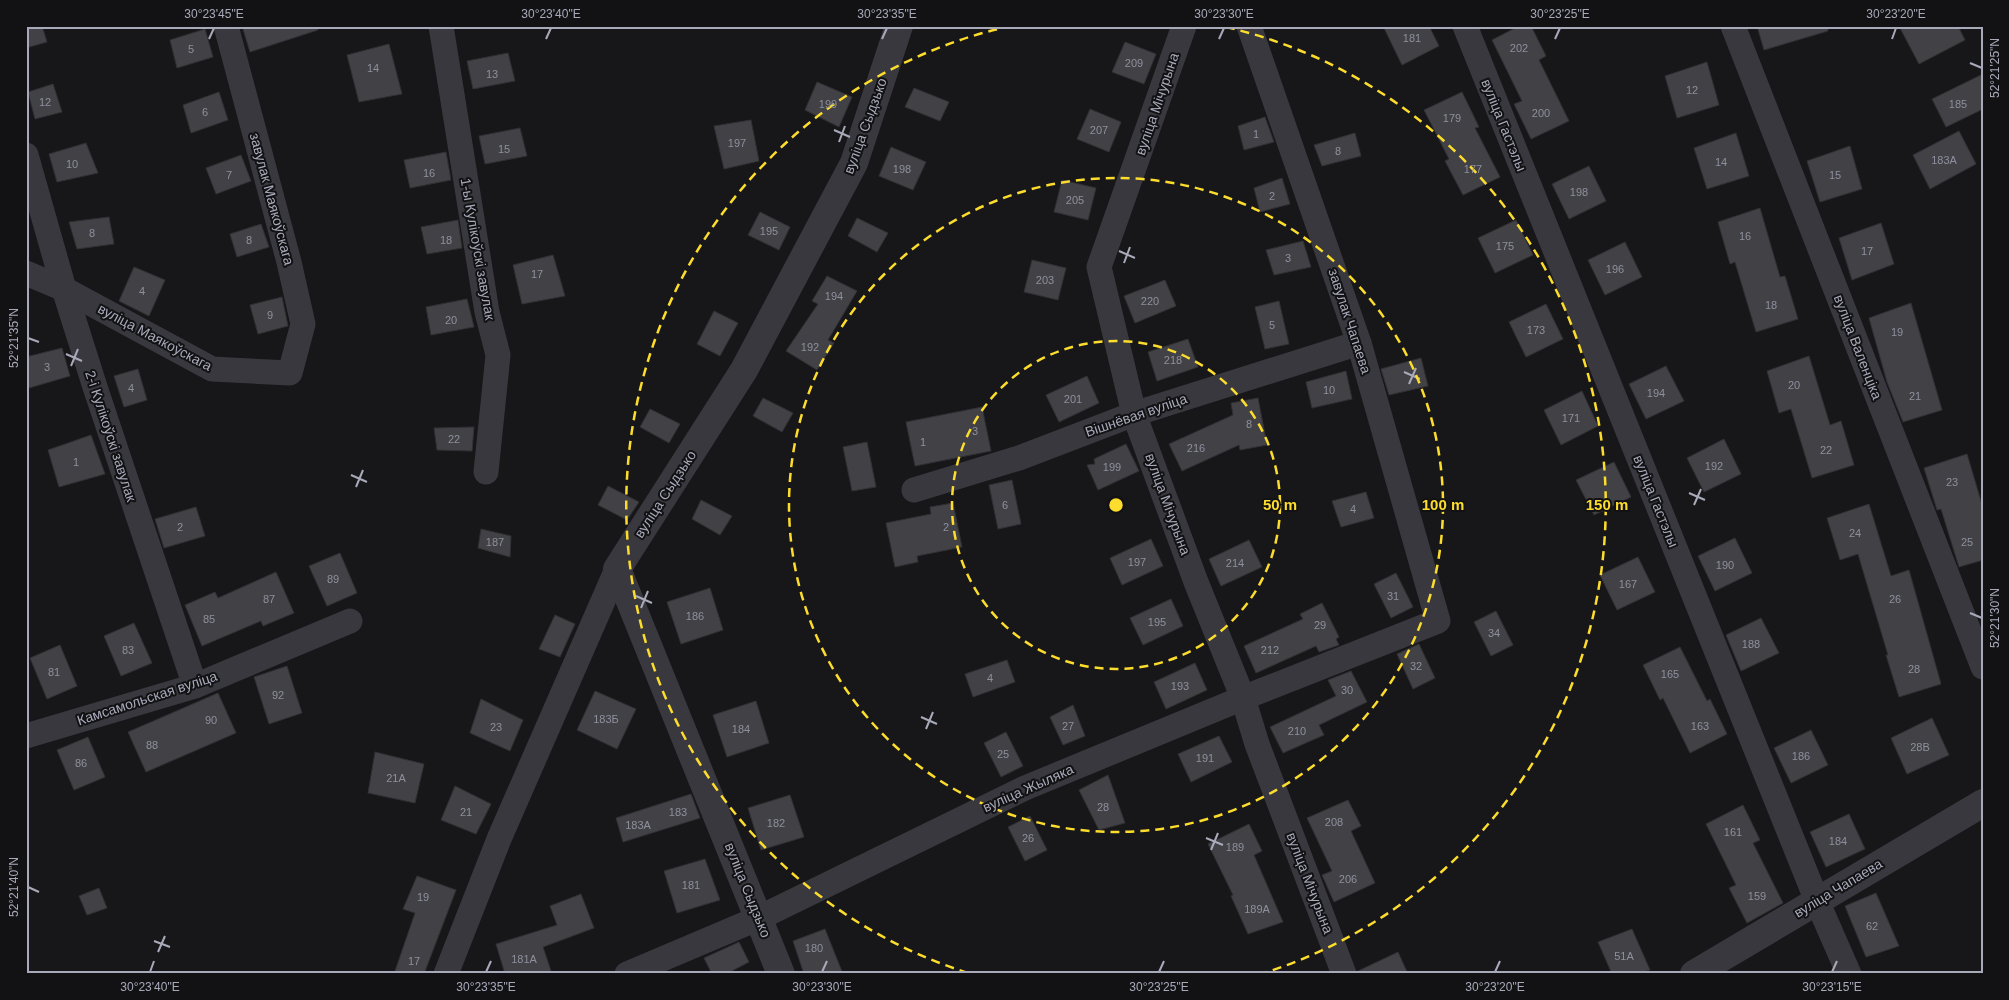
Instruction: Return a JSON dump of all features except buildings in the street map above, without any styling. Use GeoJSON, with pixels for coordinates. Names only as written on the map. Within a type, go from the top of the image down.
{"type":"FeatureCollection","features":[{"type":"Feature","properties":{"kind":"street","name":"завулак Маякоўскага"},"geometry":{"type":"LineString","coordinates":[[226,26],[289,262],[303,324],[290,373]]}},
{"type":"Feature","properties":{"kind":"street","name":"1-ы Кулікоўскі завулак"},"geometry":{"type":"LineString","coordinates":[[441,26],[487,312],[498,355],[486,472]]}},
{"type":"Feature","properties":{"kind":"street","name":"вуліца Сыдзько"},"geometry":{"type":"LineString","coordinates":[[782,974],[617,570],[744,370],[854,163],[899,26]]}},
{"type":"Feature","properties":{"kind":"street","name":"вуліца Мічурына"},"geometry":{"type":"LineString","coordinates":[[1184,26],[1100,267],[1134,414],[1196,582],[1243,698],[1260,753],[1344,974]]}},
{"type":"Feature","properties":{"kind":"street","name":"завулак Чапаева"},"geometry":{"type":"LineString","coordinates":[[1248,26],[1359,343],[1438,621]]}},
{"type":"Feature","properties":{"kind":"street","name":"вуліца Гастэлы"},"geometry":{"type":"LineString","coordinates":[[1465,26],[1817,901],[1849,974]]}},
{"type":"Feature","properties":{"kind":"street","name":"вуліца Валенціка"},"geometry":{"type":"LineString","coordinates":[[1733,26],[1983,667]]}},
{"type":"Feature","properties":{"kind":"street","name":"2-і Кулікоўскі завулак"},"geometry":{"type":"LineString","coordinates":[[26,155],[64,289],[95,388],[195,686]]}},
{"type":"Feature","properties":{"kind":"street","name":"вуліца Маякоўскага"},"geometry":{"type":"LineString","coordinates":[[26,273],[64,289],[212,369],[290,373]]}},
{"type":"Feature","properties":{"kind":"street","name":"Вішнёвая вуліца"},"geometry":{"type":"LineString","coordinates":[[914,490],[1019,458],[1134,414],[1359,343]]}},
{"type":"Feature","properties":{"kind":"street"},"geometry":{"type":"LineString","coordinates":[[446,974],[499,839],[617,570]]}},
{"type":"Feature","properties":{"kind":"street","name":"Камсамольская вуліца"},"geometry":{"type":"LineString","coordinates":[[26,736],[195,686],[350,621]]}},
{"type":"Feature","properties":{"kind":"street","name":"вуліца Жыляка"},"geometry":{"type":"LineString","coordinates":[[627,974],[759,918],[1025,788],[1243,698],[1438,621]]}},
{"type":"Feature","properties":{"kind":"street","name":"вуліца Чапаева"},"geometry":{"type":"LineString","coordinates":[[1694,974],[1983,803]]}}]}
